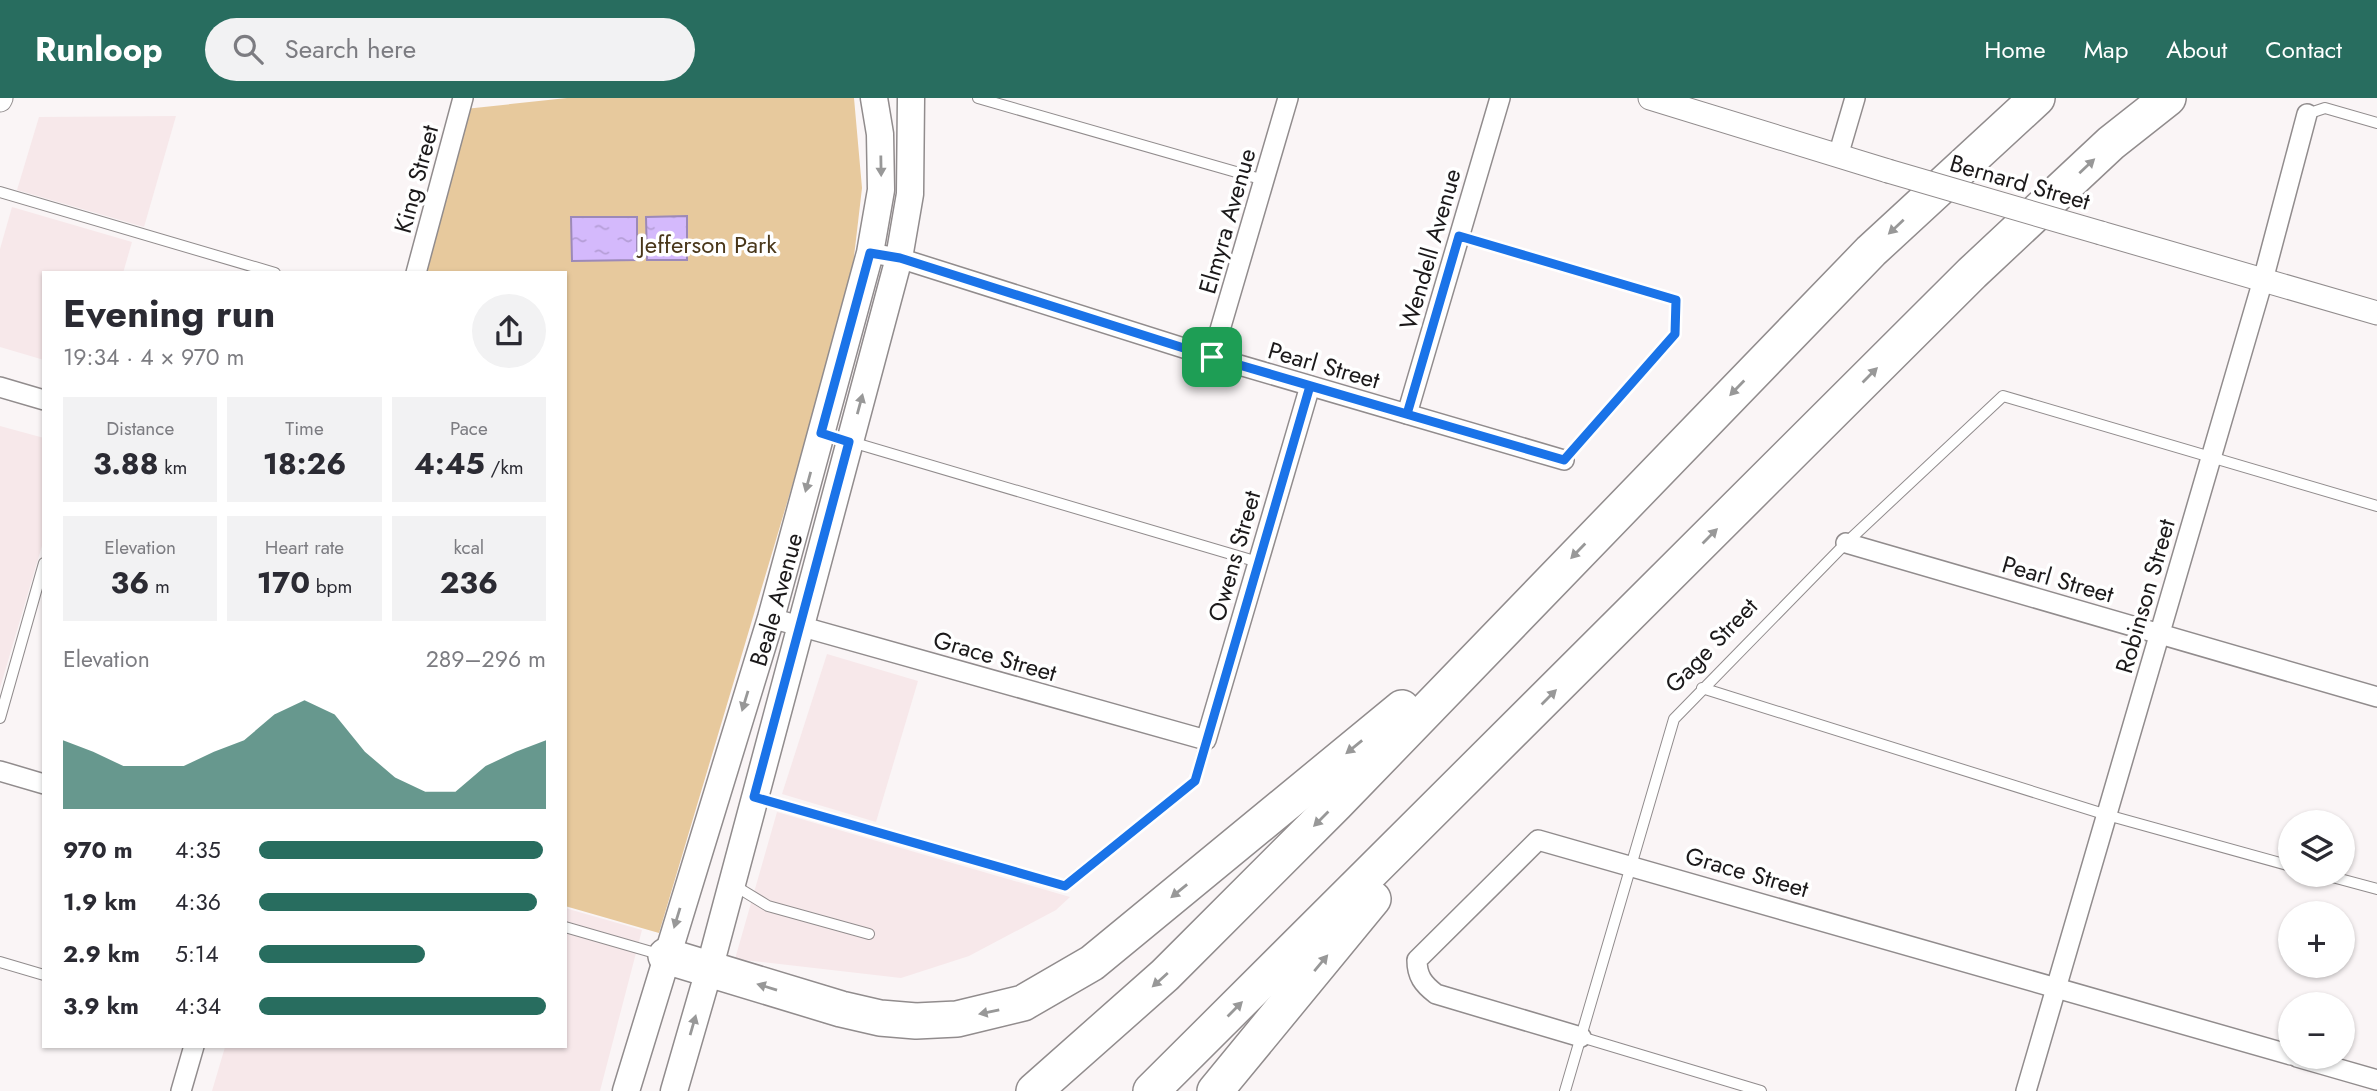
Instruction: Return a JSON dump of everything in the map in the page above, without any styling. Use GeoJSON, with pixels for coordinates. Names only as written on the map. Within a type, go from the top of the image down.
{"type":"FeatureCollection","features":[{"type":"Feature","properties":{"kind":"highway"},"geometry":{"type":"LineString","coordinates":[[1034,1091],[1165,975],[1336,804],[1871,251],[2037,98]]}},
{"type":"Feature","properties":{"kind":"highway"},"geometry":{"type":"LineString","coordinates":[[1151,1091],[1501,746],[1972,273],[2111,144],[2168,98]]}},
{"type":"Feature","properties":{"kind":"highway"},"geometry":{"type":"LineString","coordinates":[[666,956],[841,1009],[880,1018],[916,1021],[957,1019],[1023,1003],[1092,963],[1521,610]]}},
{"type":"Feature","properties":{"kind":"highway"},"geometry":{"type":"LineString","coordinates":[[1215,1091],[1501,746]]}},
{"type":"Feature","properties":{"kind":"main road","name":"Beale Avenue"},"geometry":{"type":"LineString","coordinates":[[626,1091],[771,618],[870,253],[881,190],[880,134],[874,98]]}},
{"type":"Feature","properties":{"kind":"main road","name":"Beale Avenue"},"geometry":{"type":"LineString","coordinates":[[674,1091],[900,258],[911,194],[911,98]]}},
{"type":"Feature","properties":{"kind":"street","name":"King Street"},"geometry":{"type":"LineString","coordinates":[[417,271],[463,98]]}},
{"type":"Feature","properties":{"kind":"street","name":"Elmyra Avenue"},"geometry":{"type":"LineString","coordinates":[[1212,357],[1288,98]]}},
{"type":"Feature","properties":{"kind":"street","name":"Wendell Avenue"},"geometry":{"type":"LineString","coordinates":[[1407,414],[1500,98]]}},
{"type":"Feature","properties":{"kind":"street","name":"Bernard Street"},"geometry":{"type":"LineString","coordinates":[[1650,98],[1888,171],[2377,313]]}},
{"type":"Feature","properties":{"kind":"street"},"geometry":{"type":"LineString","coordinates":[[1838,156],[1855,98]]}},
{"type":"Feature","properties":{"kind":"street","name":"Robinson Street"},"geometry":{"type":"LineString","coordinates":[[2026,1091],[2263,280],[2307,114]]}},
{"type":"Feature","properties":{"kind":"street","name":"Pearl Street"},"geometry":{"type":"LineString","coordinates":[[870,253],[900,258],[1212,357],[1564,460]]}},
{"type":"Feature","properties":{"kind":"street","name":"Owens Street"},"geometry":{"type":"LineString","coordinates":[[1206,740],[1310,386]]}},
{"type":"Feature","properties":{"kind":"street"},"geometry":{"type":"LineString","coordinates":[[0,387],[42,399]]}},
{"type":"Feature","properties":{"kind":"street","name":"Pearl Street"},"geometry":{"type":"LineString","coordinates":[[1846,543],[2377,697]]}},
{"type":"Feature","properties":{"kind":"street","name":"Grace Street"},"geometry":{"type":"LineString","coordinates":[[771,618],[1206,740]]}},
{"type":"Feature","properties":{"kind":"street"},"geometry":{"type":"LineString","coordinates":[[0,771],[42,783]]}},
{"type":"Feature","properties":{"kind":"street","name":"Grace Street"},"geometry":{"type":"LineString","coordinates":[[1580,1037],[1436,994],[1424,985],[1417,971],[1417,960],[1538,840],[1631,864],[2278,1051]]}},
{"type":"Feature","properties":{"kind":"street"},"geometry":{"type":"LineString","coordinates":[[181,1091],[193,1048]]}},
{"type":"Feature","properties":{"kind":"street"},"geometry":{"type":"LineString","coordinates":[[2339,1069],[2377,1080]]}},
{"type":"Feature","properties":{"kind":"lane"},"geometry":{"type":"LineString","coordinates":[[978,98],[1264,180]]}},
{"type":"Feature","properties":{"kind":"lane"},"geometry":{"type":"LineString","coordinates":[[2307,114],[2325,108],[2377,122]]}},
{"type":"Feature","properties":{"kind":"lane"},"geometry":{"type":"LineString","coordinates":[[0,192],[268,271]]}},
{"type":"Feature","properties":{"kind":"lane"},"geometry":{"type":"LineString","coordinates":[[1459,236],[1676,300],[1675,334],[1564,460]]}},
{"type":"Feature","properties":{"kind":"lane","name":"Gage Street"},"geometry":{"type":"LineString","coordinates":[[1565,1091],[1674,719],[1846,543],[2003,396],[2211,457]]}},
{"type":"Feature","properties":{"kind":"lane"},"geometry":{"type":"LineString","coordinates":[[821,433],[1258,562]]}},
{"type":"Feature","properties":{"kind":"lane"},"geometry":{"type":"LineString","coordinates":[[2211,457],[2377,506]]}},
{"type":"Feature","properties":{"kind":"lane"},"geometry":{"type":"LineString","coordinates":[[0,718],[40,591]]}},
{"type":"Feature","properties":{"kind":"lane"},"geometry":{"type":"LineString","coordinates":[[1702,688],[2107,815],[2278,862]]}},
{"type":"Feature","properties":{"kind":"lane"},"geometry":{"type":"LineString","coordinates":[[754,797],[1065,886],[1195,781],[1206,740]]}},
{"type":"Feature","properties":{"kind":"lane"},"geometry":{"type":"LineString","coordinates":[[2355,883],[2377,889]]}},
{"type":"Feature","properties":{"kind":"lane"},"geometry":{"type":"LineString","coordinates":[[732,884],[768,906],[869,934]]}},
{"type":"Feature","properties":{"kind":"lane"},"geometry":{"type":"LineString","coordinates":[[567,928],[666,956]]}},
{"type":"Feature","properties":{"kind":"lane"},"geometry":{"type":"LineString","coordinates":[[0,962],[42,974]]}},
{"type":"Feature","properties":{"kind":"lane"},"geometry":{"type":"LineString","coordinates":[[1580,1037],[1761,1091]]}},
{"type":"Feature","properties":{"kind":"shaded area"},"geometry":{"type":"Polygon","coordinates":[[[176,116],[144,227],[17,190],[39,117],[176,116]]]}},
{"type":"Feature","properties":{"kind":"shaded area"},"geometry":{"type":"Polygon","coordinates":[[[12,207],[132,242],[124,271],[42,271],[42,359],[0,347],[0,249],[12,207]]]}},
{"type":"Feature","properties":{"kind":"shaded area"},"geometry":{"type":"Polygon","coordinates":[[[0,426],[42,437],[42,546],[0,688],[0,426]]]}},
{"type":"Feature","properties":{"kind":"shaded area"},"geometry":{"type":"Polygon","coordinates":[[[827,654],[918,681],[876,822],[782,794],[827,654]]]}},
{"type":"Feature","properties":{"kind":"shaded area"},"geometry":{"type":"Polygon","coordinates":[[[777,812],[1070,897],[1056,910],[969,956],[901,978],[735,959],[777,812]]]}},
{"type":"Feature","properties":{"kind":"shaded area"},"geometry":{"type":"Polygon","coordinates":[[[567,909],[642,930],[600,1091],[212,1091],[225,1048],[567,1048],[567,909]]]}},
{"type":"Feature","properties":{"kind":"green space","name":"Jefferson Park"},"geometry":{"type":"Polygon","coordinates":[[[567,98],[854,98],[862,188],[850,291],[659,933],[567,907],[567,271],[425,271],[465,109],[567,98]]]}},
{"type":"Feature","properties":{"kind":"water"},"geometry":{"type":"Polygon","coordinates":[[[687,216],[687,260],[647,260],[646,217],[687,216]]]}},
{"type":"Feature","properties":{"kind":"water"},"geometry":{"type":"Polygon","coordinates":[[[571,217],[637,217],[637,260],[572,261],[571,217]]]}},
{"type":"Feature","properties":{"kind":"route"},"geometry":{"type":"LineString","coordinates":[[1459,236],[1676,300],[1675,334],[1564,460],[1310,386],[1195,781],[1065,886],[754,797],[849,442],[821,433],[870,253],[900,258],[1212,357],[1407,414],[1459,236]]}}]}
